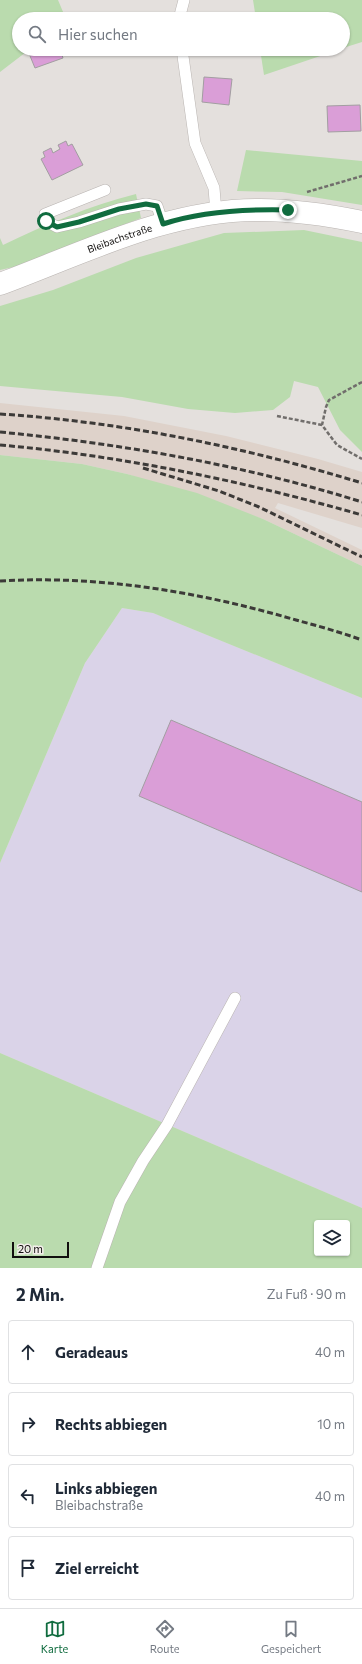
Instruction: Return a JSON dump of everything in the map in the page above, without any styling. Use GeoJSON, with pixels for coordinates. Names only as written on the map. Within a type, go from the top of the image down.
{"type":"FeatureCollection","features":[{"type":"Feature","properties":{"kind":"main road","name":"Bleibachstraße"},"geometry":{"type":"LineString","coordinates":[[0,284],[128,235],[163,224],[216,213],[258,210],[307,211],[362,222]]}},
{"type":"Feature","properties":{"kind":"lane"},"geometry":{"type":"LineString","coordinates":[[181,12],[184,0]]}},
{"type":"Feature","properties":{"kind":"lane"},"geometry":{"type":"LineString","coordinates":[[183,56],[196,143],[214,188],[216,213]]}},
{"type":"Feature","properties":{"kind":"lane"},"geometry":{"type":"LineString","coordinates":[[106,190],[45,214],[46,221],[57,227],[79,222],[119,209],[146,204],[157,206],[163,224]]}},
{"type":"Feature","properties":{"kind":"lane"},"geometry":{"type":"LineString","coordinates":[[97,1268],[120,1202],[143,1161],[167,1125],[235,998]]}},
{"type":"Feature","properties":{"kind":"path"},"geometry":{"type":"LineString","coordinates":[[288,210],[300,194],[362,176]]}},
{"type":"Feature","properties":{"kind":"path"},"geometry":{"type":"LineString","coordinates":[[322,424],[329,400],[362,382]]}},
{"type":"Feature","properties":{"kind":"path"},"geometry":{"type":"LineString","coordinates":[[277,416],[322,424],[337,445],[362,459]]}},
{"type":"Feature","properties":{"kind":"shaded area"},"geometry":{"type":"Polygon","coordinates":[[[0,403],[124,416],[226,436],[318,459],[362,472],[362,528],[278,503],[275,508],[362,550],[362,566],[263,519],[127,474],[82,464],[0,455],[0,403]]]}},
{"type":"Feature","properties":{"kind":"shaded area"},"geometry":{"type":"Polygon","coordinates":[[[122,608],[153,613],[362,698],[362,1208],[0,1053],[0,863],[85,663],[122,608]]]}},
{"type":"Feature","properties":{"kind":"green space"},"geometry":{"type":"Polygon","coordinates":[[[0,0],[58,0],[63,12],[12,12],[12,56],[21,56],[0,72],[0,0]]]}},
{"type":"Feature","properties":{"kind":"green space"},"geometry":{"type":"Polygon","coordinates":[[[253,0],[362,0],[362,42],[350,46],[350,12],[255,12],[253,0]]]}},
{"type":"Feature","properties":{"kind":"green space"},"geometry":{"type":"Polygon","coordinates":[[[261,56],[320,56],[264,75],[261,56]]]}},
{"type":"Feature","properties":{"kind":"green space"},"geometry":{"type":"Polygon","coordinates":[[[246,150],[362,161],[362,205],[282,192],[237,191],[246,150]]]}},
{"type":"Feature","properties":{"kind":"green space"},"geometry":{"type":"Polygon","coordinates":[[[136,194],[141,218],[18,266],[0,270],[0,238],[3,245],[68,216],[136,194]]]}},
{"type":"Feature","properties":{"kind":"green space"},"geometry":{"type":"Polygon","coordinates":[[[304,230],[362,242],[362,452],[340,430],[318,387],[294,381],[290,397],[273,410],[235,413],[188,409],[122,397],[0,386],[0,306],[53,290],[136,258],[224,233],[304,230]]]}},
{"type":"Feature","properties":{"kind":"green space"},"geometry":{"type":"Polygon","coordinates":[[[0,455],[82,464],[127,474],[197,493],[263,519],[362,566],[362,698],[153,613],[122,608],[85,663],[0,863],[0,455]]]}},
{"type":"Feature","properties":{"kind":"green space"},"geometry":{"type":"Polygon","coordinates":[[[0,1053],[362,1208],[362,1268],[0,1268],[0,1053]]]}},
{"type":"Feature","properties":{"kind":"building"},"geometry":{"type":"Polygon","coordinates":[[[30,56],[62,56],[63,58],[35,68],[30,56]]]}},
{"type":"Feature","properties":{"kind":"building"},"geometry":{"type":"Polygon","coordinates":[[[204,77],[232,79],[229,105],[202,102],[204,77]]]}},
{"type":"Feature","properties":{"kind":"building"},"geometry":{"type":"Polygon","coordinates":[[[360,105],[361,131],[328,132],[327,106],[360,105]]]}},
{"type":"Feature","properties":{"kind":"building"},"geometry":{"type":"Polygon","coordinates":[[[66,141],[68,146],[72,144],[83,165],[52,180],[41,159],[45,157],[43,152],[51,148],[53,153],[60,149],[58,145],[66,141]]]}},
{"type":"Feature","properties":{"kind":"building"},"geometry":{"type":"Polygon","coordinates":[[[171,720],[362,802],[362,892],[139,796],[171,720]]]}},
{"type":"Feature","properties":{"kind":"railway"},"geometry":{"type":"LineString","coordinates":[[0,414],[92,423],[183,438],[273,458],[362,483]]}},
{"type":"Feature","properties":{"kind":"railway"},"geometry":{"type":"LineString","coordinates":[[0,432],[92,443],[183,458],[273,477],[362,502]]}},
{"type":"Feature","properties":{"kind":"railway"},"geometry":{"type":"LineString","coordinates":[[0,445],[92,456],[182,471],[273,491],[362,515]]}},
{"type":"Feature","properties":{"kind":"railway"},"geometry":{"type":"LineString","coordinates":[[143,468],[219,491],[259,507],[362,557]]}},
{"type":"Feature","properties":{"kind":"railway"},"geometry":{"type":"LineString","coordinates":[[0,581],[37,580],[112,583],[187,594],[260,610],[329,629],[362,640]]}},
{"type":"Feature","properties":{"kind":"route"},"geometry":{"type":"LineString","coordinates":[[46,221],[57,227],[79,222],[119,209],[146,204],[157,206],[163,224],[194,216],[216,213],[258,210],[288,210]]}}]}
